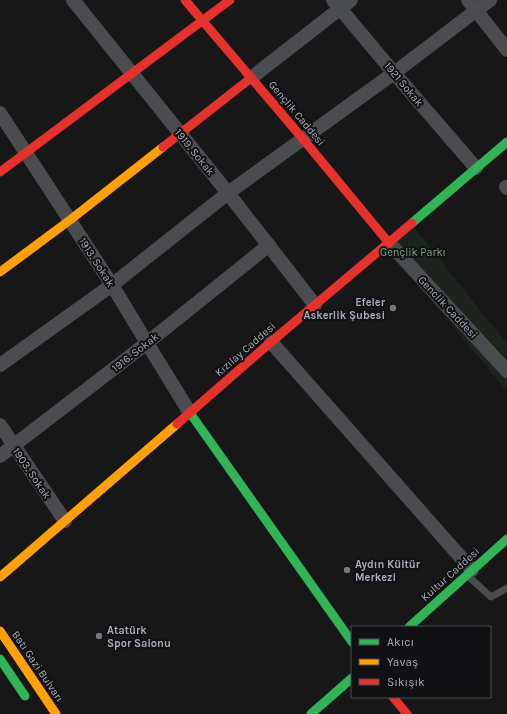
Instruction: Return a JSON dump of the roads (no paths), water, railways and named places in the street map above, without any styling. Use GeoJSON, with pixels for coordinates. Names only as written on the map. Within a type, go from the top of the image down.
{"type":"FeatureCollection","features":[{"type":"Feature","properties":{"kind":"street","name":"1919. Sokak"},"geometry":{"type":"LineString","coordinates":[[73,0],[228,193],[315,305]]}},
{"type":"Feature","properties":{"kind":"street","name":"Gençlik Caddesi"},"geometry":{"type":"LineString","coordinates":[[185,0],[389,243]]}},
{"type":"Feature","properties":{"kind":"street"},"geometry":{"type":"LineString","coordinates":[[0,172],[230,0]]}},
{"type":"Feature","properties":{"kind":"street"},"geometry":{"type":"LineString","coordinates":[[0,365],[112,284],[228,193],[394,73],[472,5],[490,0]]}},
{"type":"Feature","properties":{"kind":"street"},"geometry":{"type":"LineString","coordinates":[[0,272],[181,134],[341,3]]}},
{"type":"Feature","properties":{"kind":"street","name":"1921 Sokak"},"geometry":{"type":"LineString","coordinates":[[341,3],[394,73],[476,168]]}},
{"type":"Feature","properties":{"kind":"street"},"geometry":{"type":"LineString","coordinates":[[472,5],[507,50]]}},
{"type":"Feature","properties":{"kind":"street","name":"1913. Sokak"},"geometry":{"type":"LineString","coordinates":[[0,113],[112,284],[190,413]]}},
{"type":"Feature","properties":{"kind":"street","name":"Kızılay Caddesi"},"geometry":{"type":"LineString","coordinates":[[0,577],[270,342],[507,142]]}},
{"type":"Feature","properties":{"kind":"street","name":"Genclik Caddesi"},"geometry":{"type":"LineString","coordinates":[[389,243],[507,371]]}},
{"type":"Feature","properties":{"kind":"street","name":"1916. Sokak"},"geometry":{"type":"LineString","coordinates":[[0,456],[147,343],[269,245]]}},
{"type":"Feature","properties":{"kind":"street"},"geometry":{"type":"LineString","coordinates":[[270,342],[469,573]]}},
{"type":"Feature","properties":{"kind":"street"},"geometry":{"type":"LineString","coordinates":[[190,413],[351,641]]}},
{"type":"Feature","properties":{"kind":"street","name":"1903. Sokak"},"geometry":{"type":"LineString","coordinates":[[0,425],[65,521]]}},
{"type":"Feature","properties":{"kind":"street","name":"Kultur Caddesi"},"geometry":{"type":"LineString","coordinates":[[410,626],[507,539]]}},
{"type":"Feature","properties":{"kind":"street","name":"Batı Gazi Bulvarı"},"geometry":{"type":"LineString","coordinates":[[0,631],[56,714]]}},
{"type":"Feature","properties":{"kind":"street"},"geometry":{"type":"LineString","coordinates":[[0,659],[29,702]]}},
{"type":"Feature","properties":{"kind":"street"},"geometry":{"type":"LineString","coordinates":[[311,714],[351,679]]}},
{"type":"Feature","properties":{"kind":"street"},"geometry":{"type":"LineString","coordinates":[[394,698],[407,714]]}},
{"type":"Feature","properties":{"kind":"lane"},"geometry":{"type":"LineString","coordinates":[[469,573],[490,597],[507,588]]}},
{"type":"Feature","properties":{"kind":"place","name":"Efeler Askerlik Şubesi"},"geometry":{"type":"Point","coordinates":[393,308]}},
{"type":"Feature","properties":{"kind":"place","name":"Aydın Kültür Merkezi"},"geometry":{"type":"Point","coordinates":[347,570]}},
{"type":"Feature","properties":{"kind":"place","name":"Atatürk Spor Salonu"},"geometry":{"type":"Point","coordinates":[99,636]}},
{"type":"Feature","properties":{"kind":"park label","name":"Gençlik Parkı"},"geometry":{"type":"Point","coordinates":[413,252]}}]}
